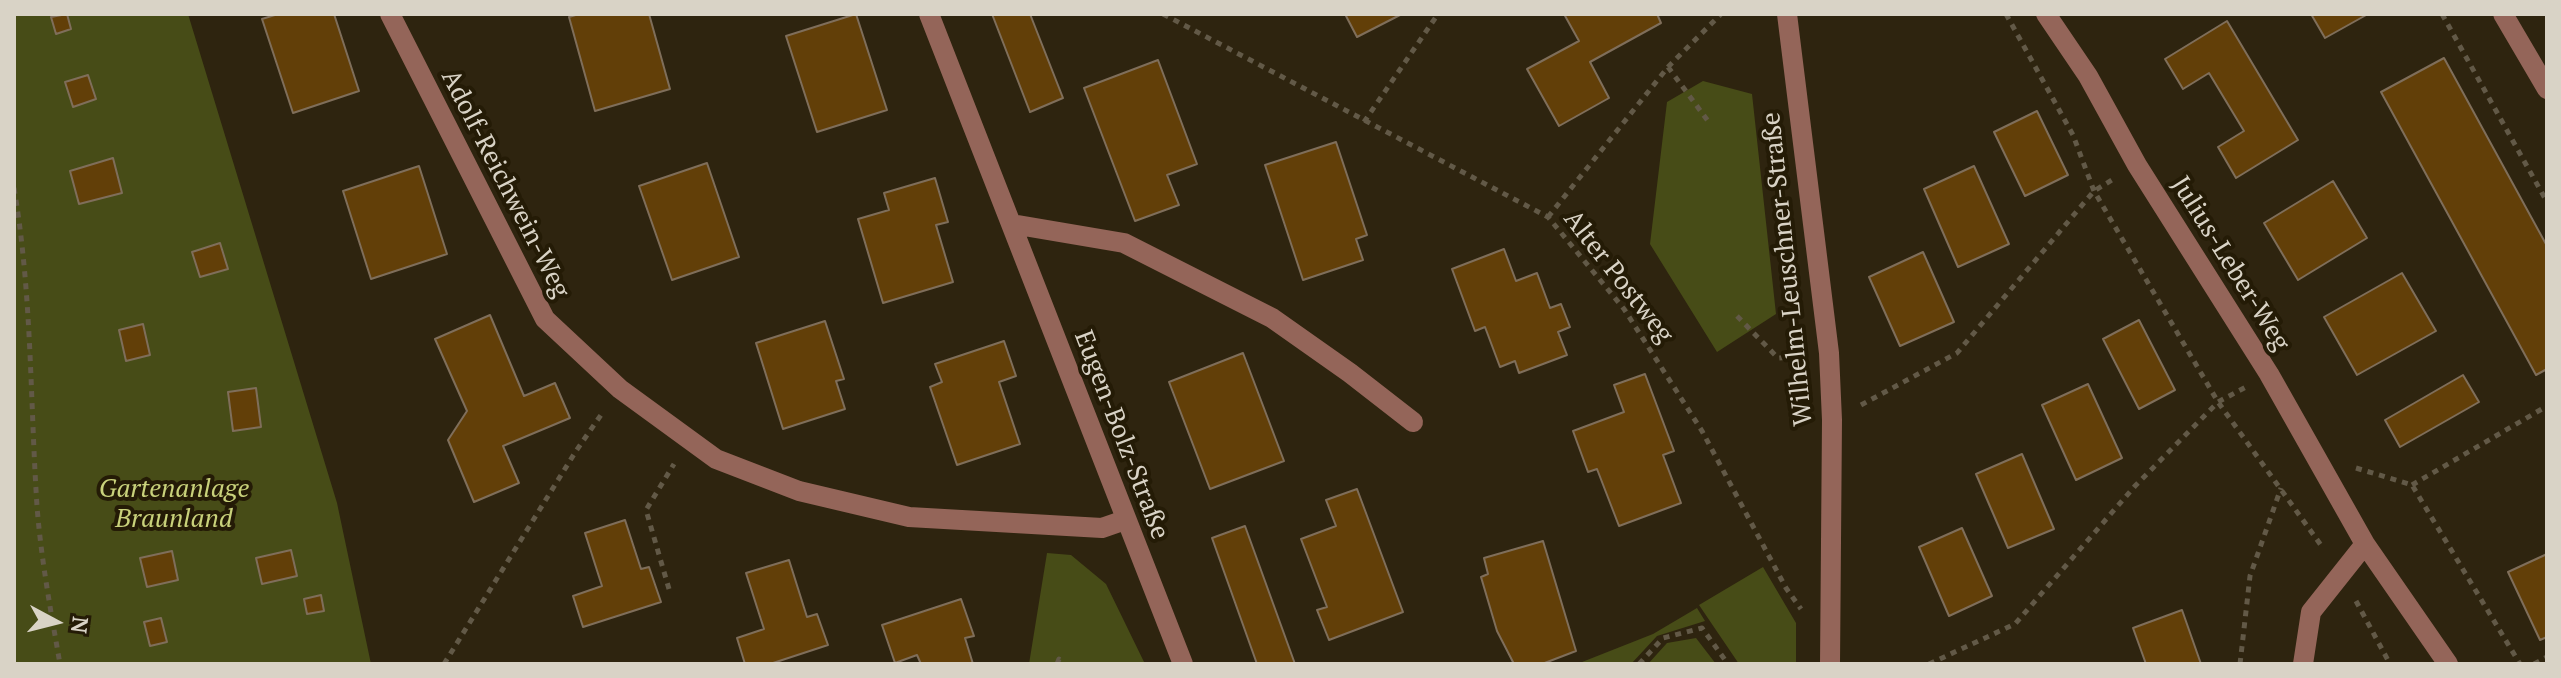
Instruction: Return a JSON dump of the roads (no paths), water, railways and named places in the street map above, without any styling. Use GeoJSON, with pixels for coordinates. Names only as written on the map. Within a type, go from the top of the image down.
{"type":"FeatureCollection","features":[{"type":"Feature","properties":{"kind":"street","name":"Adolf-Reichwein-Weg"},"geometry":{"type":"LineString","coordinates":[[390,14],[545,319],[620,389],[716,459],[799,491],[909,517],[1102,528],[1125,520]]}},
{"type":"Feature","properties":{"kind":"street","name":"Eugen-Bolz-Straße"},"geometry":{"type":"LineString","coordinates":[[929,14],[1183,664]]}},
{"type":"Feature","properties":{"kind":"street","name":"Wilhelm-Leuschner-Straße"},"geometry":{"type":"LineString","coordinates":[[1787,14],[1829,353],[1832,420],[1830,658]]}},
{"type":"Feature","properties":{"kind":"street","name":"Julius-Leber-Weg"},"geometry":{"type":"LineString","coordinates":[[2046,14],[2088,76],[2137,165],[2318,457],[2365,544],[2448,664]]}},
{"type":"Feature","properties":{"kind":"street"},"geometry":{"type":"LineString","coordinates":[[2503,14],[2547,89]]}},
{"type":"Feature","properties":{"kind":"street"},"geometry":{"type":"LineString","coordinates":[[1012,224],[1124,243],[1272,318],[1413,422]]}},
{"type":"Feature","properties":{"kind":"street"},"geometry":{"type":"LineString","coordinates":[[2303,664],[2311,612],[2365,544]]}},
{"type":"Feature","properties":{"kind":"park label","name":"Gartenanlage Braunland"},"geometry":{"type":"Point","coordinates":[174,505]}}]}
